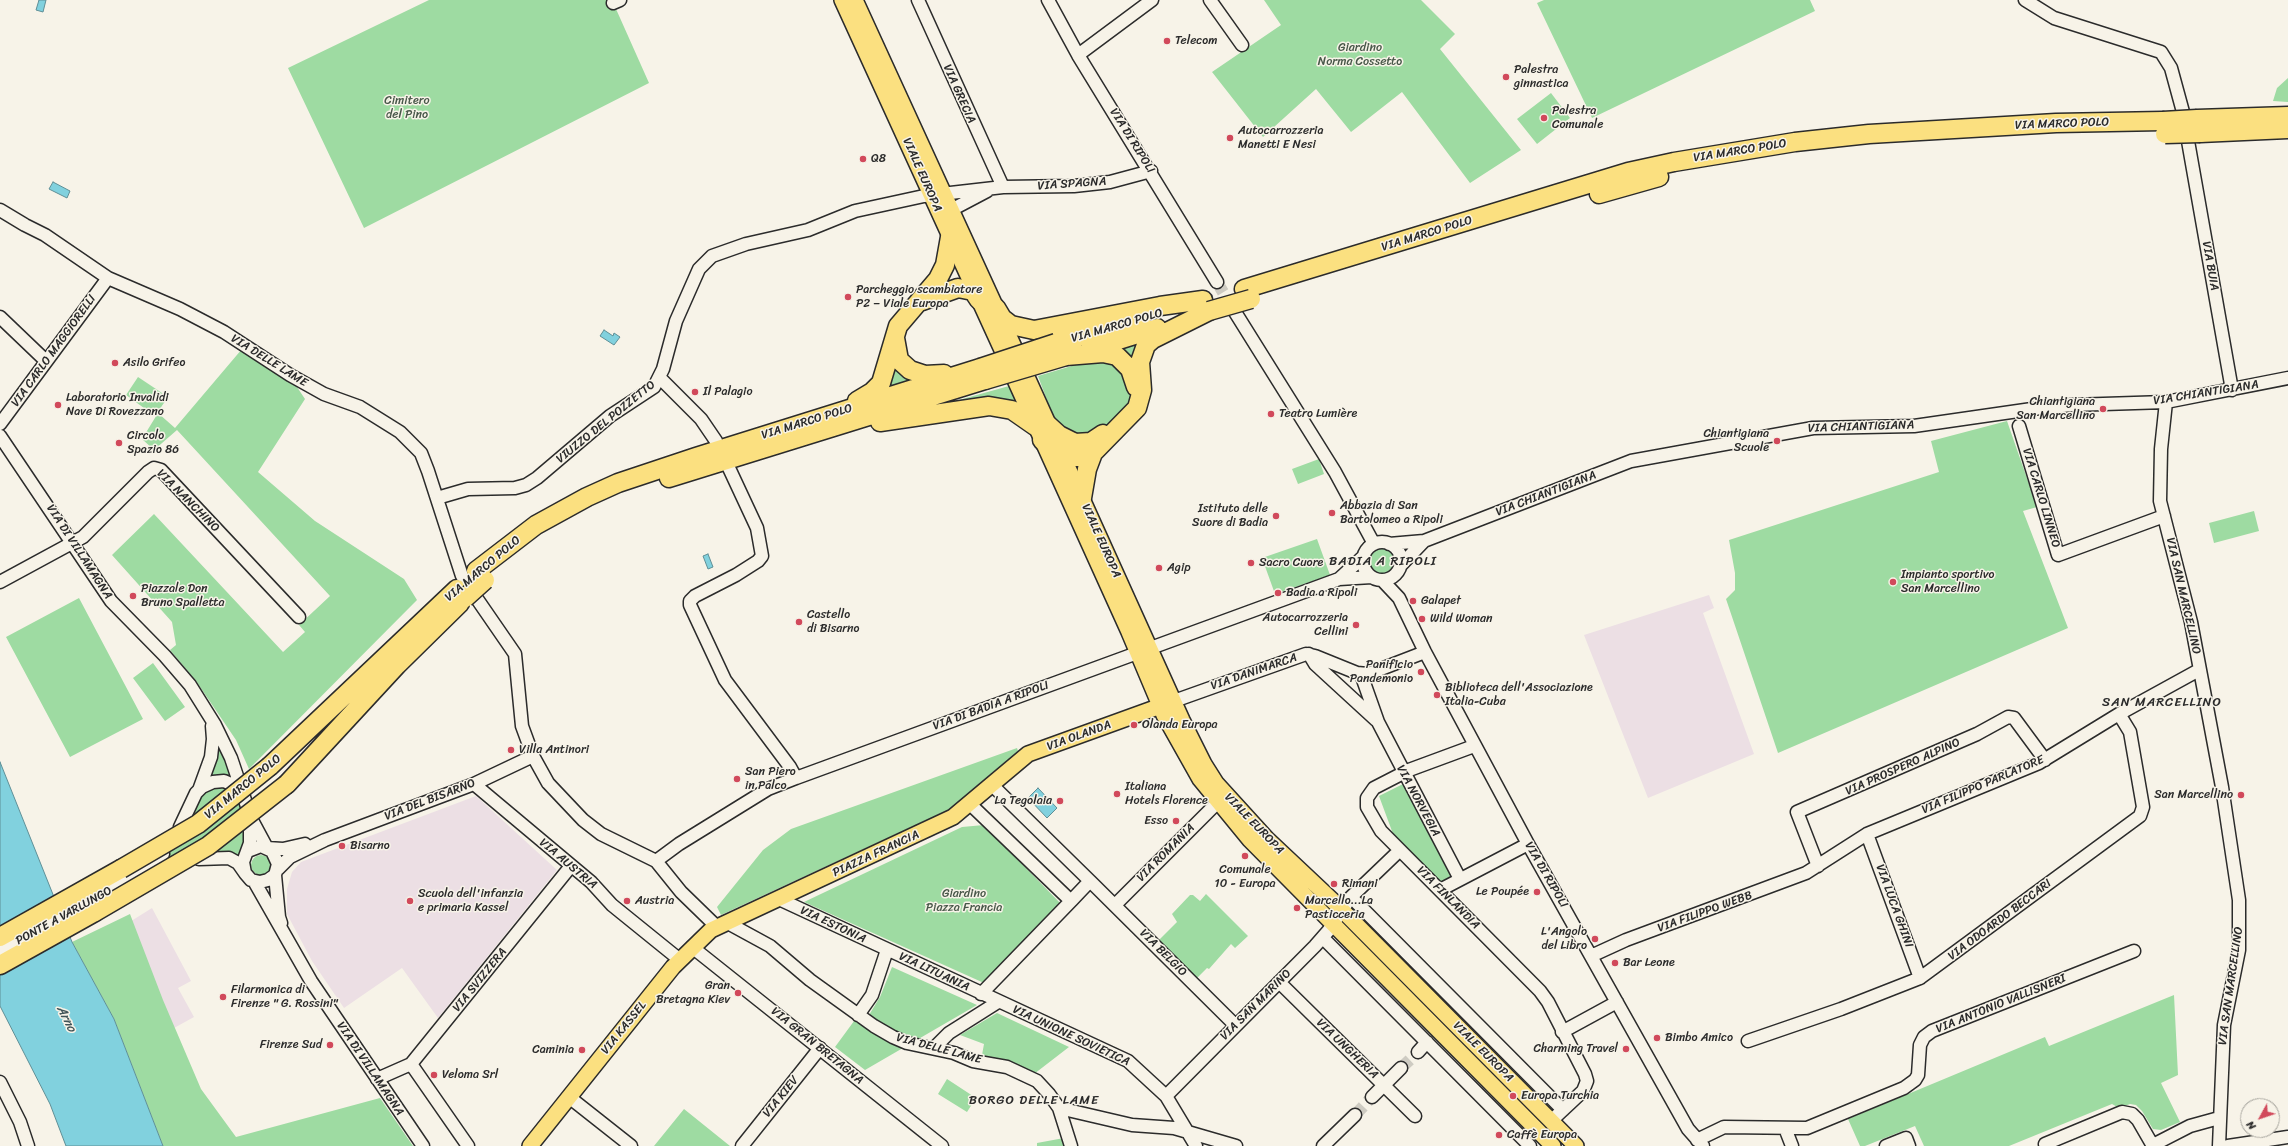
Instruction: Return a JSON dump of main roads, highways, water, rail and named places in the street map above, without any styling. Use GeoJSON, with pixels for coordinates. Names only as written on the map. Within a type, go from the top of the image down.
{"type":"FeatureCollection","features":[{"type":"Feature","properties":{"kind":"highway","name":"VIA MARCO POLO"},"geometry":{"type":"LineString","coordinates":[[2192,126],[2288,116]]}},
{"type":"Feature","properties":{"kind":"highway","name":"VIA MARCO POLO"},"geometry":{"type":"LineString","coordinates":[[0,937],[192,827],[270,766],[536,525],[604,490],[696,457],[821,425],[1061,350],[1141,320],[1206,306],[1248,294],[1628,172],[1674,162],[1795,142],[1869,134],[2056,123],[2164,127],[2192,126],[2288,129]]}},
{"type":"Feature","properties":{"kind":"highway"},"geometry":{"type":"LineString","coordinates":[[821,425],[876,389],[885,373],[894,333],[901,320],[919,302],[943,269],[950,237]]}},
{"type":"Feature","properties":{"kind":"highway"},"geometry":{"type":"LineString","coordinates":[[919,302],[958,288],[973,291],[979,300]]}},
{"type":"Feature","properties":{"kind":"highway"},"geometry":{"type":"LineString","coordinates":[[996,308],[1002,318],[1011,324],[1034,330],[1160,306],[1206,306]]}},
{"type":"Feature","properties":{"kind":"highway"},"geometry":{"type":"LineString","coordinates":[[1082,498],[1087,469],[1093,453],[1137,408],[1142,390],[1140,362],[1146,345],[1153,339],[1206,306]]}},
{"type":"Feature","properties":{"kind":"highway"},"geometry":{"type":"LineString","coordinates":[[894,333],[895,349],[900,360],[915,372],[932,375],[982,374]]}},
{"type":"Feature","properties":{"kind":"highway"},"geometry":{"type":"LineString","coordinates":[[821,425],[989,406],[1012,410],[1042,430],[1059,435],[1072,442],[1082,444],[1091,442],[1120,418],[1128,409],[1136,395],[1134,375],[1127,365],[1117,356],[1103,353],[1061,350]]}},
{"type":"Feature","properties":{"kind":"highway"},"geometry":{"type":"LineString","coordinates":[[1042,430],[1061,454],[1077,458],[1093,453]]}},
{"type":"Feature","properties":{"kind":"highway","name":"VIA MARCO POLO"},"geometry":{"type":"LineString","coordinates":[[0,965],[208,846],[287,784],[470,585]]}},
{"type":"Feature","properties":{"kind":"main road","name":"VIALE EUROPA"},"geometry":{"type":"LineString","coordinates":[[842,0],[937,194],[952,214],[996,308],[1008,348],[979,300],[950,237],[937,194],[855,0]]}},
{"type":"Feature","properties":{"kind":"main road","name":"VIALE EUROPA"},"geometry":{"type":"LineString","coordinates":[[1021,378],[1042,430],[1144,650]]}},
{"type":"Feature","properties":{"kind":"main road","name":"VIALE EUROPA"},"geometry":{"type":"LineString","coordinates":[[1061,454],[1082,498],[1191,766],[1218,802],[1250,840],[1553,1146]]}},
{"type":"Feature","properties":{"kind":"main road","name":"VIALE EUROPA"},"geometry":{"type":"LineString","coordinates":[[1167,704],[1222,790],[1267,839],[1341,910],[1576,1146]]}},
{"type":"Feature","properties":{"kind":"main road","name":"VIA OLANDA"},"geometry":{"type":"LineString","coordinates":[[991,784],[1028,754],[1167,704]]}},
{"type":"Feature","properties":{"kind":"main road","name":"PIAZZA FRANCIA"},"geometry":{"type":"LineString","coordinates":[[722,924],[780,899],[939,825],[953,817],[970,804],[991,784]]}},
{"type":"Feature","properties":{"kind":"main road","name":"VIA KASSEL"},"geometry":{"type":"LineString","coordinates":[[530,1146],[680,960],[692,947],[722,924]]}},
{"type":"Feature","properties":{"kind":"water"},"geometry":{"type":"Polygon","coordinates":[[[39,0],[46,0],[43,12],[36,10],[39,0]]]}},
{"type":"Feature","properties":{"kind":"water"},"geometry":{"type":"Polygon","coordinates":[[[53,182],[70,191],[67,198],[49,189],[53,182]]]}},
{"type":"Feature","properties":{"kind":"water"},"geometry":{"type":"Polygon","coordinates":[[[604,330],[613,336],[614,333],[620,337],[614,345],[600,336],[604,330]]]}},
{"type":"Feature","properties":{"kind":"water"},"geometry":{"type":"Polygon","coordinates":[[[708,554],[713,567],[708,569],[703,556],[708,554]]]}},
{"type":"Feature","properties":{"kind":"water","name":"Arno"},"geometry":{"type":"Polygon","coordinates":[[[0,762],[72,942],[114,1019],[163,1146],[66,1146],[50,1104],[0,1006],[0,762]]]}},
{"type":"Feature","properties":{"kind":"water"},"geometry":{"type":"Polygon","coordinates":[[[1038,788],[1057,808],[1047,818],[1028,798],[1038,788]]]}},
{"type":"Feature","properties":{"kind":"tunnel"},"geometry":{"type":"LineString","coordinates":[[1217,282],[1234,311]]}},
{"type":"Feature","properties":{"kind":"tunnel"},"geometry":{"type":"LineString","coordinates":[[1401,1068],[1418,1052]]}},
{"type":"Feature","properties":{"kind":"tunnel"},"geometry":{"type":"LineString","coordinates":[[1355,1115],[1372,1097]]}},
{"type":"Feature","properties":{"kind":"place","name":"Telecom"},"geometry":{"type":"Point","coordinates":[1167,41]}},
{"type":"Feature","properties":{"kind":"place","name":"Palestra ginnastica"},"geometry":{"type":"Point","coordinates":[1506,77]}},
{"type":"Feature","properties":{"kind":"place","name":"Palestra Comunale"},"geometry":{"type":"Point","coordinates":[1544,118]}},
{"type":"Feature","properties":{"kind":"place","name":"Autocarrozzeria Manetti E Nesi"},"geometry":{"type":"Point","coordinates":[1230,138]}},
{"type":"Feature","properties":{"kind":"place","name":"Q8"},"geometry":{"type":"Point","coordinates":[863,159]}},
{"type":"Feature","properties":{"kind":"place","name":"Parcheggio scambiatore P2 – Viale Europa"},"geometry":{"type":"Point","coordinates":[848,297]}},
{"type":"Feature","properties":{"kind":"place","name":"Asilo Grifeo"},"geometry":{"type":"Point","coordinates":[115,363]}},
{"type":"Feature","properties":{"kind":"place","name":"Il Palagio"},"geometry":{"type":"Point","coordinates":[695,392]}},
{"type":"Feature","properties":{"kind":"place","name":"Laboratorio Invalidi Nave Di Rovezzano"},"geometry":{"type":"Point","coordinates":[58,405]}},
{"type":"Feature","properties":{"kind":"place","name":"Chiantigiana San Marcellino"},"geometry":{"type":"Point","coordinates":[2103,409]}},
{"type":"Feature","properties":{"kind":"place","name":"Teatro Lumière"},"geometry":{"type":"Point","coordinates":[1271,414]}},
{"type":"Feature","properties":{"kind":"place","name":"Chiantigiana Scuole"},"geometry":{"type":"Point","coordinates":[1777,441]}},
{"type":"Feature","properties":{"kind":"place","name":"Circolo Spazio 86"},"geometry":{"type":"Point","coordinates":[119,443]}},
{"type":"Feature","properties":{"kind":"place","name":"Abbazia di San Bartolomeo a Ripoli"},"geometry":{"type":"Point","coordinates":[1332,513]}},
{"type":"Feature","properties":{"kind":"place","name":"Istituto delle Suore di Badia"},"geometry":{"type":"Point","coordinates":[1276,516]}},
{"type":"Feature","properties":{"kind":"place","name":"Sacro Cuore"},"geometry":{"type":"Point","coordinates":[1251,563]}},
{"type":"Feature","properties":{"kind":"place","name":"Agip"},"geometry":{"type":"Point","coordinates":[1159,568]}},
{"type":"Feature","properties":{"kind":"place","name":"Impianto sportivo San Marcellino"},"geometry":{"type":"Point","coordinates":[1893,582]}},
{"type":"Feature","properties":{"kind":"place","name":"Badia a Ripoli"},"geometry":{"type":"Point","coordinates":[1278,593]}},
{"type":"Feature","properties":{"kind":"place","name":"Piazzale Don Bruno Spalletta"},"geometry":{"type":"Point","coordinates":[133,596]}},
{"type":"Feature","properties":{"kind":"place","name":"Galapet"},"geometry":{"type":"Point","coordinates":[1413,601]}},
{"type":"Feature","properties":{"kind":"place","name":"Wild Woman"},"geometry":{"type":"Point","coordinates":[1422,619]}},
{"type":"Feature","properties":{"kind":"place","name":"Castello di Bisarno"},"geometry":{"type":"Point","coordinates":[799,622]}},
{"type":"Feature","properties":{"kind":"place","name":"Autocarrozzeria Cellini"},"geometry":{"type":"Point","coordinates":[1356,625]}},
{"type":"Feature","properties":{"kind":"place","name":"Panificio Pandemonio"},"geometry":{"type":"Point","coordinates":[1421,672]}},
{"type":"Feature","properties":{"kind":"place","name":"Biblioteca dell'Associazione Italia-Cuba"},"geometry":{"type":"Point","coordinates":[1437,695]}},
{"type":"Feature","properties":{"kind":"place","name":"Olanda Europa"},"geometry":{"type":"Point","coordinates":[1134,725]}},
{"type":"Feature","properties":{"kind":"place","name":"Villa Antinori"},"geometry":{"type":"Point","coordinates":[511,750]}},
{"type":"Feature","properties":{"kind":"place","name":"San Piero in Palco"},"geometry":{"type":"Point","coordinates":[737,779]}},
{"type":"Feature","properties":{"kind":"place","name":"Italiana Hotels Florence"},"geometry":{"type":"Point","coordinates":[1117,794]}},
{"type":"Feature","properties":{"kind":"place","name":"San Marcellino"},"geometry":{"type":"Point","coordinates":[2241,795]}},
{"type":"Feature","properties":{"kind":"place","name":"La Tegolaia"},"geometry":{"type":"Point","coordinates":[1060,801]}},
{"type":"Feature","properties":{"kind":"place","name":"Esso"},"geometry":{"type":"Point","coordinates":[1176,821]}},
{"type":"Feature","properties":{"kind":"place","name":"Bisarno"},"geometry":{"type":"Point","coordinates":[342,846]}},
{"type":"Feature","properties":{"kind":"place","name":"Comunale 10 - Europa"},"geometry":{"type":"Point","coordinates":[1245,856]}},
{"type":"Feature","properties":{"kind":"place","name":"Rimani"},"geometry":{"type":"Point","coordinates":[1334,884]}},
{"type":"Feature","properties":{"kind":"place","name":"Le Poupée"},"geometry":{"type":"Point","coordinates":[1537,892]}},
{"type":"Feature","properties":{"kind":"place","name":"Scuola dell'infanzia e primaria Kassel"},"geometry":{"type":"Point","coordinates":[410,901]}},
{"type":"Feature","properties":{"kind":"place","name":"Austria"},"geometry":{"type":"Point","coordinates":[627,901]}},
{"type":"Feature","properties":{"kind":"place","name":"Marcello...La Pasticceria"},"geometry":{"type":"Point","coordinates":[1297,908]}},
{"type":"Feature","properties":{"kind":"place","name":"L'Angolo del Libro"},"geometry":{"type":"Point","coordinates":[1595,939]}},
{"type":"Feature","properties":{"kind":"place","name":"Bar Leone"},"geometry":{"type":"Point","coordinates":[1615,963]}},
{"type":"Feature","properties":{"kind":"place","name":"Gran Bretagna Kiev"},"geometry":{"type":"Point","coordinates":[738,993]}},
{"type":"Feature","properties":{"kind":"place","name":"Filarmonica di Firenze \" G. Rossini\""},"geometry":{"type":"Point","coordinates":[223,997]}},
{"type":"Feature","properties":{"kind":"place","name":"Bimbo Amico"},"geometry":{"type":"Point","coordinates":[1657,1038]}},
{"type":"Feature","properties":{"kind":"place","name":"Firenze Sud"},"geometry":{"type":"Point","coordinates":[330,1045]}},
{"type":"Feature","properties":{"kind":"place","name":"Charming Travel"},"geometry":{"type":"Point","coordinates":[1626,1049]}},
{"type":"Feature","properties":{"kind":"place","name":"Caminia"},"geometry":{"type":"Point","coordinates":[582,1050]}},
{"type":"Feature","properties":{"kind":"place","name":"Veloma Srl"},"geometry":{"type":"Point","coordinates":[434,1075]}},
{"type":"Feature","properties":{"kind":"place","name":"Europa Turchia"},"geometry":{"type":"Point","coordinates":[1513,1096]}},
{"type":"Feature","properties":{"kind":"place","name":"Caffè Europa"},"geometry":{"type":"Point","coordinates":[1499,1135]}},
{"type":"Feature","properties":{"kind":"district","name":"BADIA A RIPOLI"},"geometry":{"type":"Point","coordinates":[1383,562]}},
{"type":"Feature","properties":{"kind":"district","name":"SAN MARCELLINO"},"geometry":{"type":"Point","coordinates":[2162,703]}},
{"type":"Feature","properties":{"kind":"district","name":"BORGO DELLE LAME"},"geometry":{"type":"Point","coordinates":[1034,1101]}},
{"type":"Feature","properties":{"kind":"park label","name":"Giardino Norma Cossetto"},"geometry":{"type":"Point","coordinates":[1360,55]}},
{"type":"Feature","properties":{"kind":"park label","name":"Cimitero del Pino"},"geometry":{"type":"Point","coordinates":[407,108]}},
{"type":"Feature","properties":{"kind":"park label","name":"Giardino Piazza Francia"},"geometry":{"type":"Point","coordinates":[964,901]}}]}
